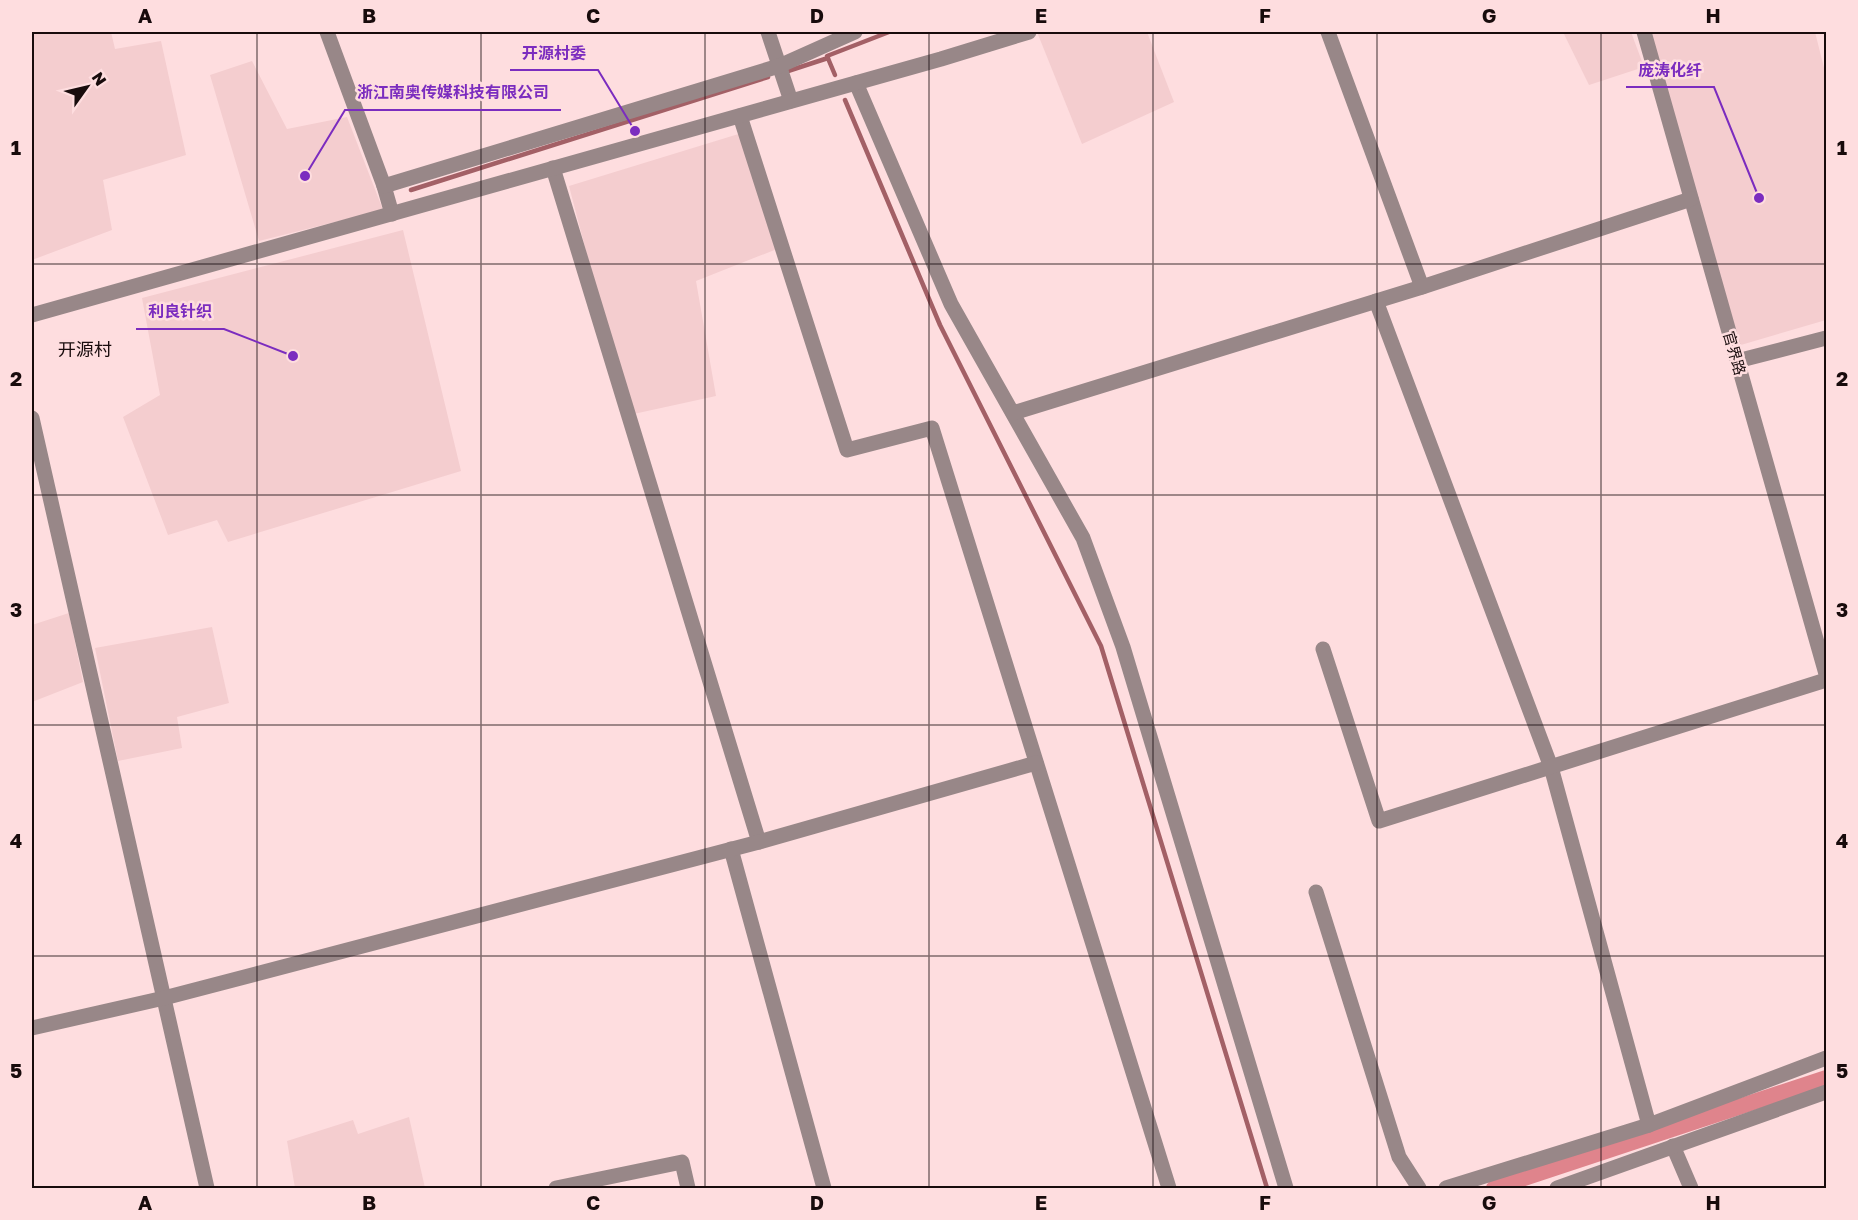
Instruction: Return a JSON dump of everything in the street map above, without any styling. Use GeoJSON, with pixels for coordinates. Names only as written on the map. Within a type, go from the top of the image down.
{"type":"FeatureCollection","features":[{"type":"Feature","properties":{"kind":"street"},"geometry":{"type":"LineString","coordinates":[[327,32],[384,186],[392,214]]}},
{"type":"Feature","properties":{"kind":"street"},"geometry":{"type":"LineString","coordinates":[[768,32],[791,101]]}},
{"type":"Feature","properties":{"kind":"street"},"geometry":{"type":"LineString","coordinates":[[384,186],[782,73],[855,32]]}},
{"type":"Feature","properties":{"kind":"street"},"geometry":{"type":"LineString","coordinates":[[32,315],[856,83],[1012,34],[1029,32]]}},
{"type":"Feature","properties":{"kind":"street"},"geometry":{"type":"LineString","coordinates":[[1328,32],[1422,287]]}},
{"type":"Feature","properties":{"kind":"street","name":"官界路"},"geometry":{"type":"LineString","coordinates":[[1644,32],[1827,674]]}},
{"type":"Feature","properties":{"kind":"street"},"geometry":{"type":"LineString","coordinates":[[856,83],[951,304],[1083,538],[1123,647],[1286,1188]]}},
{"type":"Feature","properties":{"kind":"street"},"geometry":{"type":"LineString","coordinates":[[740,116],[847,450],[932,428],[1169,1188]]}},
{"type":"Feature","properties":{"kind":"street"},"geometry":{"type":"LineString","coordinates":[[553,168],[759,842]]}},
{"type":"Feature","properties":{"kind":"street"},"geometry":{"type":"LineString","coordinates":[[1013,413],[1422,287],[1691,199]]}},
{"type":"Feature","properties":{"kind":"street"},"geometry":{"type":"LineString","coordinates":[[1376,301],[1551,767],[1649,1125]]}},
{"type":"Feature","properties":{"kind":"street"},"geometry":{"type":"LineString","coordinates":[[1737,361],[1827,338]]}},
{"type":"Feature","properties":{"kind":"street"},"geometry":{"type":"LineString","coordinates":[[32,418],[207,1188]]}},
{"type":"Feature","properties":{"kind":"street"},"geometry":{"type":"LineString","coordinates":[[1323,649],[1379,821],[1827,680]]}},
{"type":"Feature","properties":{"kind":"street"},"geometry":{"type":"LineString","coordinates":[[32,1028],[164,998],[759,842],[1036,763]]}},
{"type":"Feature","properties":{"kind":"street"},"geometry":{"type":"LineString","coordinates":[[731,849],[824,1188]]}},
{"type":"Feature","properties":{"kind":"street"},"geometry":{"type":"LineString","coordinates":[[1316,892],[1399,1157],[1419,1188]]}},
{"type":"Feature","properties":{"kind":"street"},"geometry":{"type":"LineString","coordinates":[[1446,1188],[1649,1125],[1827,1058]]}},
{"type":"Feature","properties":{"kind":"street"},"geometry":{"type":"LineString","coordinates":[[1557,1188],[1827,1092]]}},
{"type":"Feature","properties":{"kind":"street"},"geometry":{"type":"LineString","coordinates":[[1673,1146],[1691,1188]]}},
{"type":"Feature","properties":{"kind":"street"},"geometry":{"type":"LineString","coordinates":[[556,1188],[682,1162],[688,1188]]}},
{"type":"Feature","properties":{"kind":"shaded area"},"geometry":{"type":"Polygon","coordinates":[[[32,32],[111,32],[115,49],[161,41],[186,155],[103,180],[112,230],[32,260],[32,32]]]}},
{"type":"Feature","properties":{"kind":"shaded area"},"geometry":{"type":"Polygon","coordinates":[[[1037,32],[1147,32],[1174,102],[1082,144],[1037,32]]]}},
{"type":"Feature","properties":{"kind":"shaded area"},"geometry":{"type":"Polygon","coordinates":[[[1563,32],[1631,32],[1644,67],[1589,85],[1563,32]]]}},
{"type":"Feature","properties":{"kind":"shaded area"},"geometry":{"type":"Polygon","coordinates":[[[1644,32],[1815,32],[1826,76],[1826,320],[1734,347],[1644,32]]]}},
{"type":"Feature","properties":{"kind":"shaded area"},"geometry":{"type":"Polygon","coordinates":[[[252,61],[287,129],[347,117],[383,210],[259,241],[210,75],[252,61]]]}},
{"type":"Feature","properties":{"kind":"shaded area"},"geometry":{"type":"Polygon","coordinates":[[[745,132],[782,247],[696,281],[716,396],[629,415],[569,186],[745,132]]]}},
{"type":"Feature","properties":{"kind":"shaded area"},"geometry":{"type":"Polygon","coordinates":[[[403,230],[461,471],[228,542],[217,520],[168,535],[123,417],[160,395],[142,298],[403,230]]]}},
{"type":"Feature","properties":{"kind":"shaded area"},"geometry":{"type":"Polygon","coordinates":[[[69,613],[83,682],[32,702],[32,625],[69,613]]]}},
{"type":"Feature","properties":{"kind":"shaded area"},"geometry":{"type":"Polygon","coordinates":[[[212,627],[229,703],[177,717],[182,748],[118,761],[95,648],[212,627]]]}},
{"type":"Feature","properties":{"kind":"shaded area"},"geometry":{"type":"Polygon","coordinates":[[[409,1117],[425,1188],[295,1188],[287,1141],[353,1120],[358,1134],[409,1117]]]}},
{"type":"Feature","properties":{"kind":"waterway"},"geometry":{"type":"LineString","coordinates":[[835,75],[827,56],[889,32]]}},
{"type":"Feature","properties":{"kind":"waterway"},"geometry":{"type":"LineString","coordinates":[[785,72],[828,58]]}},
{"type":"Feature","properties":{"kind":"waterway"},"geometry":{"type":"LineString","coordinates":[[411,190],[768,77]]}},
{"type":"Feature","properties":{"kind":"waterway"},"geometry":{"type":"LineString","coordinates":[[845,100],[940,325],[1101,646],[1267,1188]]}},
{"type":"Feature","properties":{"kind":"waterway"},"geometry":{"type":"LineString","coordinates":[[1494,1188],[1826,1078]]}},
{"type":"Feature","properties":{"kind":"place","name":"开源村委"},"geometry":{"type":"Point","coordinates":[635,131]}},
{"type":"Feature","properties":{"kind":"place","name":"浙江南奥传媒科技有限公司"},"geometry":{"type":"Point","coordinates":[305,176]}},
{"type":"Feature","properties":{"kind":"place","name":"庞涛化纤"},"geometry":{"type":"Point","coordinates":[1759,198]}},
{"type":"Feature","properties":{"kind":"place","name":"利良针织"},"geometry":{"type":"Point","coordinates":[293,356]}},
{"type":"Feature","properties":{"kind":"district","name":"开源村"},"geometry":{"type":"Point","coordinates":[85,349]}}]}
